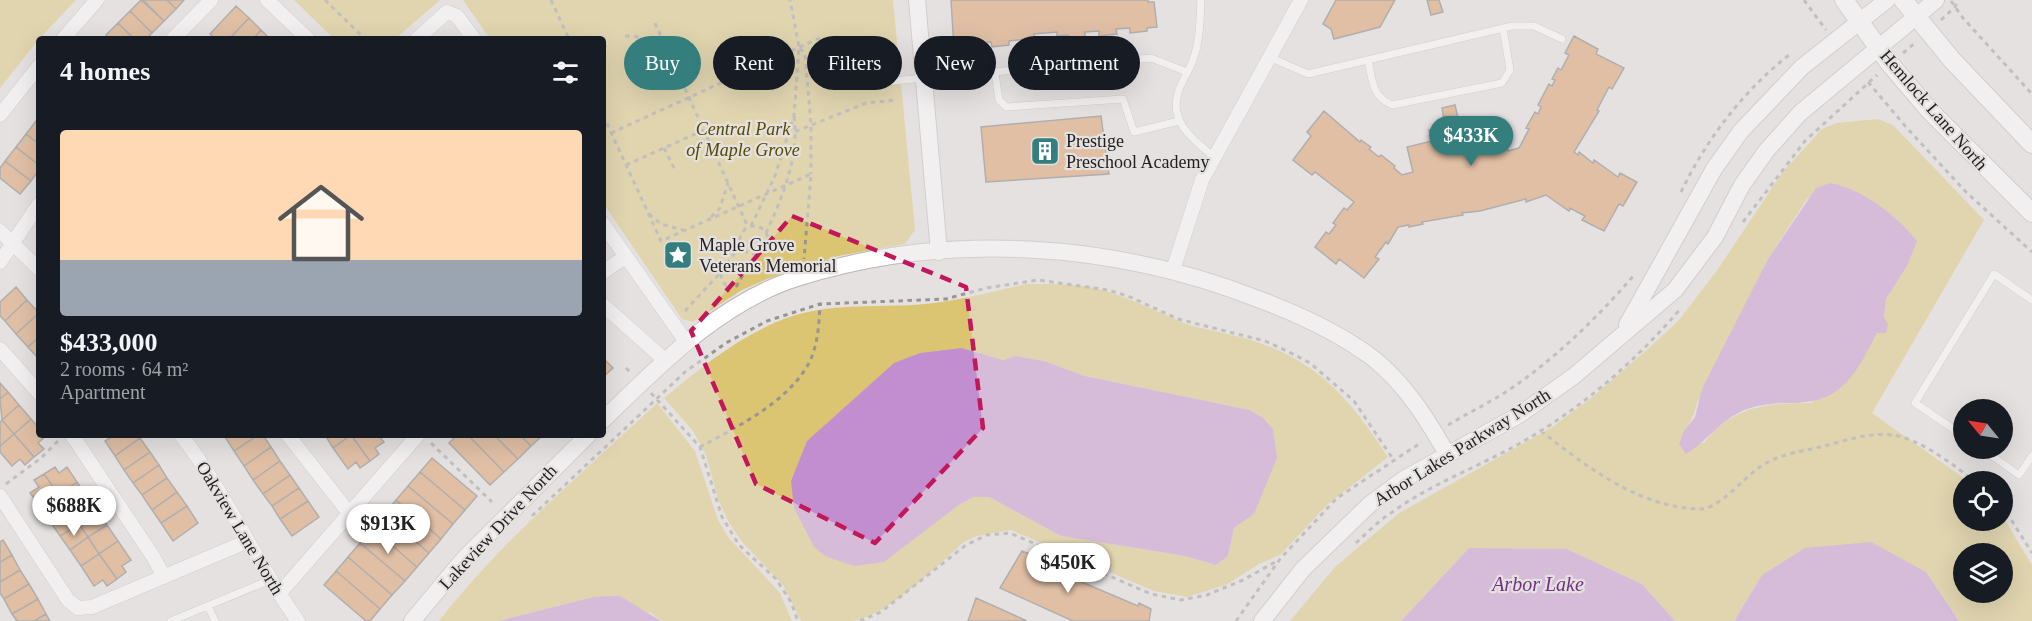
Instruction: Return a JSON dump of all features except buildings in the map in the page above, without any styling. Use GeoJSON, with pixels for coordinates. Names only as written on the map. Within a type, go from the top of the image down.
{"type":"FeatureCollection","features":[{"type":"Feature","properties":{"kind":"main road","name":"Hemlock Lane North"},"geometry":{"type":"LineString","coordinates":[[1844,0],[1890,64],[1953,136],[2032,213]]}},
{"type":"Feature","properties":{"kind":"main road"},"geometry":{"type":"LineString","coordinates":[[1903,0],[1970,80],[2032,144]]}},
{"type":"Feature","properties":{"kind":"street"},"geometry":{"type":"LineString","coordinates":[[66,36],[97,0]]}},
{"type":"Feature","properties":{"kind":"street"},"geometry":{"type":"LineString","coordinates":[[182,36],[211,0]]}},
{"type":"Feature","properties":{"kind":"street"},"geometry":{"type":"LineString","coordinates":[[267,0],[305,36]]}},
{"type":"Feature","properties":{"kind":"street"},"geometry":{"type":"LineString","coordinates":[[917,0],[921,36]]}},
{"type":"Feature","properties":{"kind":"street"},"geometry":{"type":"LineString","coordinates":[[1173,270],[1202,180],[1301,0]]}},
{"type":"Feature","properties":{"kind":"street","name":"Arbor Lakes Parkway North"},"geometry":{"type":"LineString","coordinates":[[1622,334],[1714,169],[1742,131],[1802,67],[1887,0]]}},
{"type":"Feature","properties":{"kind":"street","name":"Arbor Lakes Parkway North"},"geometry":{"type":"LineString","coordinates":[[1262,621],[1303,569],[1369,505],[1404,479],[1520,415],[1574,376],[1674,290],[1715,237],[1742,184],[1767,150],[1800,112],[1936,0]]}},
{"type":"Feature","properties":{"kind":"street"},"geometry":{"type":"LineString","coordinates":[[420,36],[447,12],[457,16],[472,36]]}},
{"type":"Feature","properties":{"kind":"street"},"geometry":{"type":"LineString","coordinates":[[0,115],[36,70]]}},
{"type":"Feature","properties":{"kind":"street"},"geometry":{"type":"LineString","coordinates":[[927,90],[939,252]]}},
{"type":"Feature","properties":{"kind":"street"},"geometry":{"type":"LineString","coordinates":[[0,262],[36,208]]}},
{"type":"Feature","properties":{"kind":"street"},"geometry":{"type":"LineString","coordinates":[[606,228],[687,343]]}},
{"type":"Feature","properties":{"kind":"street"},"geometry":{"type":"LineString","coordinates":[[0,231],[36,266]]}},
{"type":"Feature","properties":{"kind":"street"},"geometry":{"type":"LineString","coordinates":[[606,417],[666,361],[735,306],[795,279],[861,262],[939,252],[1026,248],[1111,257],[1173,270],[1276,306],[1346,341],[1374,359],[1398,381],[1418,405],[1447,454]]}},
{"type":"Feature","properties":{"kind":"street"},"geometry":{"type":"LineString","coordinates":[[606,270],[625,257]]}},
{"type":"Feature","properties":{"kind":"street"},"geometry":{"type":"LineString","coordinates":[[606,308],[666,361]]}},
{"type":"Feature","properties":{"kind":"street"},"geometry":{"type":"LineString","coordinates":[[0,349],[36,390]]}},
{"type":"Feature","properties":{"kind":"street"},"geometry":{"type":"LineString","coordinates":[[74,438],[154,558],[164,577]]}},
{"type":"Feature","properties":{"kind":"street","name":"Oakview Lane North"},"geometry":{"type":"LineString","coordinates":[[183,438],[201,460],[270,580],[298,621]]}},
{"type":"Feature","properties":{"kind":"street"},"geometry":{"type":"LineString","coordinates":[[290,438],[349,513]]}},
{"type":"Feature","properties":{"kind":"street"},"geometry":{"type":"LineString","coordinates":[[279,594],[416,438]]}},
{"type":"Feature","properties":{"kind":"street","name":"Lakeview Drive North"},"geometry":{"type":"LineString","coordinates":[[412,621],[463,560],[585,438]]}},
{"type":"Feature","properties":{"kind":"street"},"geometry":{"type":"LineString","coordinates":[[0,496],[68,600],[78,608],[92,607],[248,541]]}},
{"type":"Feature","properties":{"kind":"lane"},"geometry":{"type":"LineString","coordinates":[[1201,0],[1200,27],[1194,57],[1177,94],[1176,114],[1192,138],[1214,157]]}},
{"type":"Feature","properties":{"kind":"lane"},"geometry":{"type":"LineString","coordinates":[[1269,57],[1308,74],[1503,28],[1534,27],[1562,39]]}},
{"type":"Feature","properties":{"kind":"lane"},"geometry":{"type":"LineString","coordinates":[[1368,60],[1376,94],[1382,101],[1392,105],[1502,83],[1510,70],[1503,28]]}},
{"type":"Feature","properties":{"kind":"lane"},"geometry":{"type":"LineString","coordinates":[[996,73],[1151,58],[1187,72]]}},
{"type":"Feature","properties":{"kind":"lane"},"geometry":{"type":"LineString","coordinates":[[996,80],[999,100],[1006,107],[1123,99],[1134,132],[1179,121]]}},
{"type":"Feature","properties":{"kind":"lane"},"geometry":{"type":"LineString","coordinates":[[1953,429],[1915,403],[1994,274],[2032,300]]}},
{"type":"Feature","properties":{"kind":"lane"},"geometry":{"type":"LineString","coordinates":[[1996,459],[2019,475],[2032,456]]}},
{"type":"Feature","properties":{"kind":"lane"},"geometry":{"type":"LineString","coordinates":[[171,621],[270,580]]}},
{"type":"Feature","properties":{"kind":"lane"},"geometry":{"type":"LineString","coordinates":[[208,606],[215,621]]}},
{"type":"Feature","properties":{"kind":"path"},"geometry":{"type":"LineString","coordinates":[[324,0],[362,36]]}},
{"type":"Feature","properties":{"kind":"path"},"geometry":{"type":"LineString","coordinates":[[550,0],[568,36]]}},
{"type":"Feature","properties":{"kind":"path"},"geometry":{"type":"LineString","coordinates":[[720,273],[732,292],[755,254],[766,247],[766,233],[785,185],[796,132],[794,116],[799,47],[790,0]]}},
{"type":"Feature","properties":{"kind":"path"},"geometry":{"type":"LineString","coordinates":[[1804,0],[1824,27],[1815,34]]}},
{"type":"Feature","properties":{"kind":"path"},"geometry":{"type":"LineString","coordinates":[[1958,0],[1955,7],[1928,32],[1868,83],[1966,192],[2032,252]]}},
{"type":"Feature","properties":{"kind":"path"},"geometry":{"type":"LineString","coordinates":[[1955,7],[2032,94]]}},
{"type":"Feature","properties":{"kind":"path"},"geometry":{"type":"LineString","coordinates":[[655,23],[661,36]]}},
{"type":"Feature","properties":{"kind":"path"},"geometry":{"type":"LineString","coordinates":[[611,133],[807,43]]}},
{"type":"Feature","properties":{"kind":"path"},"geometry":{"type":"LineString","coordinates":[[799,47],[805,54],[811,125],[811,174],[804,259]]}},
{"type":"Feature","properties":{"kind":"path"},"geometry":{"type":"LineString","coordinates":[[1678,196],[1696,159],[1720,126],[1771,70],[1798,48]]}},
{"type":"Feature","properties":{"kind":"path"},"geometry":{"type":"LineString","coordinates":[[685,90],[749,226]]}},
{"type":"Feature","properties":{"kind":"path"},"geometry":{"type":"LineString","coordinates":[[787,135],[866,103],[896,100]]}},
{"type":"Feature","properties":{"kind":"path"},"geometry":{"type":"LineString","coordinates":[[685,311],[720,273],[740,246],[740,236],[749,226],[769,192],[794,116]]}},
{"type":"Feature","properties":{"kind":"path"},"geometry":{"type":"LineString","coordinates":[[606,122],[661,241],[811,174]]}},
{"type":"Feature","properties":{"kind":"path"},"geometry":{"type":"LineString","coordinates":[[626,165],[705,130]]}},
{"type":"Feature","properties":{"kind":"path"},"geometry":{"type":"LineString","coordinates":[[664,148],[676,172]]}},
{"type":"Feature","properties":{"kind":"path"},"geometry":{"type":"LineString","coordinates":[[710,218],[720,208],[728,183]]}},
{"type":"Feature","properties":{"kind":"path"},"geometry":{"type":"LineString","coordinates":[[648,213],[661,224],[684,230]]}},
{"type":"Feature","properties":{"kind":"path"},"geometry":{"type":"LineString","coordinates":[[749,226],[760,227],[766,233]]}},
{"type":"Feature","properties":{"kind":"path"},"geometry":{"type":"LineString","coordinates":[[740,246],[746,252],[755,254]]}},
{"type":"Feature","properties":{"kind":"path"},"geometry":{"type":"LineString","coordinates":[[1236,621],[1245,605],[1281,559],[1336,498],[1393,459],[1508,390],[1555,355],[1605,309],[1639,269]]}},
{"type":"Feature","properties":{"kind":"path"},"geometry":{"type":"LineString","coordinates":[[530,518],[685,372],[726,343],[766,321],[820,304],[946,299],[986,288],[1038,280],[1108,290],[1128,296],[1178,319],[1265,341],[1310,363],[1354,401],[1393,459]]}},
{"type":"Feature","properties":{"kind":"path"},"geometry":{"type":"LineString","coordinates":[[700,447],[747,421],[784,393],[809,364],[818,332],[820,304]]}},
{"type":"Feature","properties":{"kind":"path"},"geometry":{"type":"LineString","coordinates":[[657,399],[700,447],[722,517],[739,545],[776,579],[791,602],[798,621]]}},
{"type":"Feature","properties":{"kind":"path"},"geometry":{"type":"LineString","coordinates":[[1541,431],[1586,466],[1629,489],[1661,503],[1705,509],[1720,501],[1761,465],[1783,455],[1871,435],[1894,435],[1914,441],[1959,471]]}},
{"type":"Feature","properties":{"kind":"path"},"geometry":{"type":"LineString","coordinates":[[0,488],[41,458],[61,438]]}},
{"type":"Feature","properties":{"kind":"path"},"geometry":{"type":"LineString","coordinates":[[416,438],[492,502]]}},
{"type":"Feature","properties":{"kind":"path"},"geometry":{"type":"LineString","coordinates":[[2013,523],[2032,553]]}},
{"type":"Feature","properties":{"kind":"path"},"geometry":{"type":"LineString","coordinates":[[860,621],[881,612],[966,545],[987,535],[1010,533],[1151,594],[1181,600],[1207,596],[1244,580],[1281,559]]}},
{"type":"Feature","properties":{"kind":"highlighted area"},"geometry":{"type":"Polygon","coordinates":[[[792,216],[966,287],[983,428],[875,543],[756,484],[691,331],[792,216]]]}},
{"type":"Feature","properties":{"kind":"green space"},"geometry":{"type":"Polygon","coordinates":[[[0,0],[76,0],[42,36],[36,36],[36,43],[0,88],[0,0]]]}},
{"type":"Feature","properties":{"kind":"green space"},"geometry":{"type":"Polygon","coordinates":[[[294,0],[440,0],[398,36],[331,36],[294,0]]]}},
{"type":"Feature","properties":{"kind":"green space","name":"Central Park of Maple Grove"},"geometry":{"type":"Polygon","coordinates":[[[463,0],[893,0],[896,36],[807,36],[807,90],[902,90],[915,230],[905,244],[838,256],[767,279],[742,290],[693,322],[682,319],[606,207],[606,36],[488,36],[463,0]]]}},
{"type":"Feature","properties":{"kind":"green space"},"geometry":{"type":"Polygon","coordinates":[[[1878,119],[1893,125],[1984,220],[1872,413],[1954,471],[1953,531],[2011,531],[2032,565],[2032,621],[1959,621],[1926,572],[1762,575],[1734,621],[1675,621],[1642,584],[1567,549],[1469,548],[1401,621],[1290,621],[1335,567],[1399,513],[1551,428],[1590,399],[1648,349],[1679,320],[1718,269],[1782,173],[1822,129],[1836,123],[1878,119]],[[1830,183],[1807,199],[1768,259],[1679,444],[1704,443],[1726,421],[1751,409],[1780,404],[1811,403],[1866,353],[1884,317],[1886,299],[1907,266],[1894,217],[1856,192],[1830,183]]]}},
{"type":"Feature","properties":{"kind":"green space"},"geometry":{"type":"Polygon","coordinates":[[[1026,284],[1059,284],[1102,290],[1184,323],[1245,338],[1298,360],[1316,372],[1347,402],[1388,457],[1328,504],[1280,555],[1259,564],[1226,585],[1187,597],[1154,591],[1011,530],[977,536],[964,542],[897,600],[867,617],[853,621],[801,621],[783,585],[742,542],[728,521],[718,499],[706,455],[693,431],[664,398],[730,347],[759,330],[795,315],[836,308],[941,302],[1026,284]],[[962,348],[959,504],[974,497],[989,497],[1061,536],[1185,556],[1216,565],[1228,556],[1234,528],[1254,514],[1263,418],[1250,410],[1085,376],[1044,361],[1016,356],[1003,360],[962,348]]]}},
{"type":"Feature","properties":{"kind":"green space"},"geometry":{"type":"Polygon","coordinates":[[[657,403],[695,451],[718,520],[728,537],[780,593],[792,621],[661,621],[651,613],[593,597],[498,621],[439,621],[463,591],[516,535],[657,403]]]}},
{"type":"Feature","properties":{"kind":"water"},"geometry":{"type":"Polygon","coordinates":[[[1830,183],[1855,191],[1878,204],[1917,241],[1907,266],[1886,299],[1884,317],[1888,324],[1886,333],[1877,333],[1854,374],[1835,392],[1808,402],[1771,404],[1745,410],[1732,416],[1686,454],[1679,444],[1684,431],[1695,417],[1702,389],[1768,259],[1816,188],[1830,183]]]}},
{"type":"Feature","properties":{"kind":"water"},"geometry":{"type":"Polygon","coordinates":[[[962,348],[1003,360],[1016,356],[1044,361],[1085,376],[1250,410],[1263,418],[1273,429],[1277,458],[1254,514],[1234,528],[1228,556],[1216,565],[1185,556],[1061,536],[989,497],[974,497],[960,504],[884,562],[854,566],[825,556],[814,547],[794,508],[791,481],[807,441],[894,363],[920,353],[962,348]]]}},
{"type":"Feature","properties":{"kind":"water"},"geometry":{"type":"Polygon","coordinates":[[[1871,542],[1926,572],[1959,621],[1734,621],[1762,575],[1805,548],[1871,542]]]}},
{"type":"Feature","properties":{"kind":"water","name":"Arbor Lake"},"geometry":{"type":"Polygon","coordinates":[[[1469,548],[1567,549],[1642,584],[1675,621],[1401,621],[1469,548]]]}},
{"type":"Feature","properties":{"kind":"water"},"geometry":{"type":"Polygon","coordinates":[[[620,596],[661,621],[498,621],[593,597],[620,596]]]}},
{"type":"Feature","properties":{"kind":"place","name":"Prestige Preschool Academy"},"geometry":{"type":"Point","coordinates":[1045,151]}},
{"type":"Feature","properties":{"kind":"place","name":"Maple Grove Veterans Memorial"},"geometry":{"type":"Point","coordinates":[678,255]}}]}
